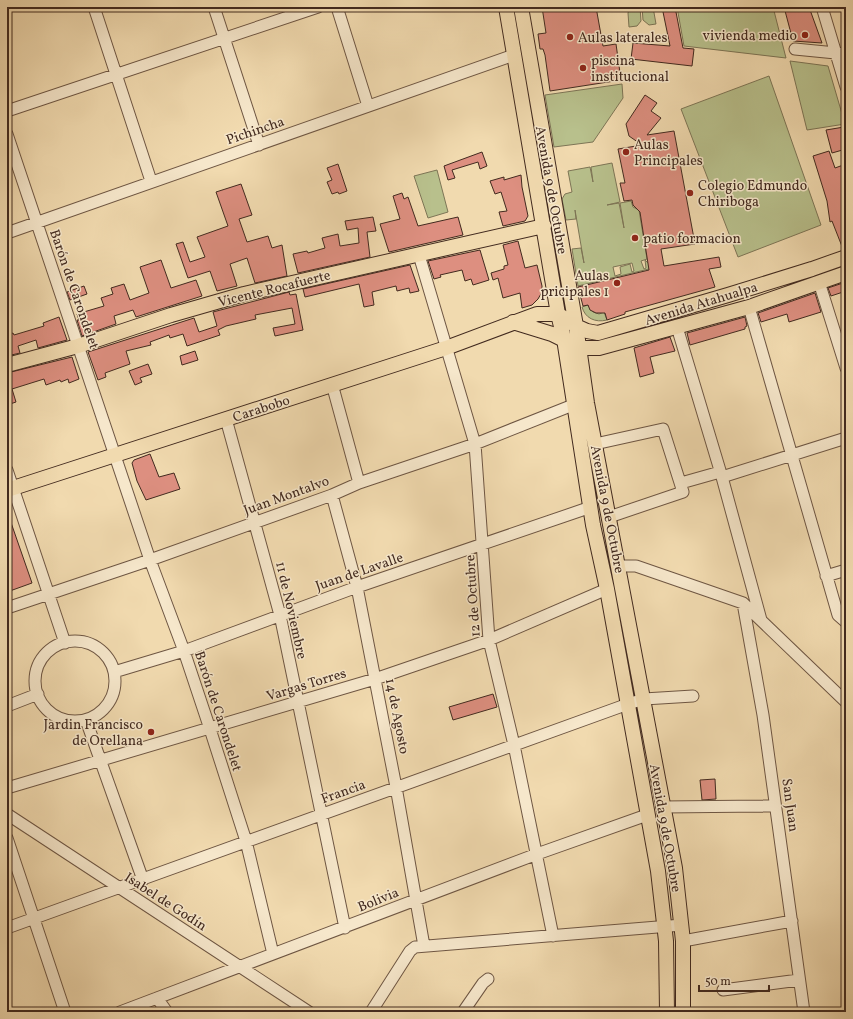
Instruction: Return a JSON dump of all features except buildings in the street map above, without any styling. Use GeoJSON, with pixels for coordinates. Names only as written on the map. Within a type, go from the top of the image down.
{"type":"FeatureCollection","features":[{"type":"Feature","properties":{"kind":"main road","name":"Avenida 9 de Octubre"},"geometry":{"type":"LineString","coordinates":[[506,7],[558,314],[564,339],[573,405],[658,871],[666,926],[667,1012]]}},
{"type":"Feature","properties":{"kind":"main road","name":"Avenida 9 de Octubre"},"geometry":{"type":"LineString","coordinates":[[521,7],[580,348],[587,403],[644,699],[662,807],[675,868],[683,941],[683,1012]]}},
{"type":"Feature","properties":{"kind":"main road","name":"Vicente Rocafuerte"},"geometry":{"type":"LineString","coordinates":[[7,365],[78,346],[171,315],[244,294],[544,226]]}},
{"type":"Feature","properties":{"kind":"main road","name":"Avenida Atahualpa"},"geometry":{"type":"LineString","coordinates":[[558,314],[576,326],[587,331],[598,333],[617,329],[812,269],[846,257]]}},
{"type":"Feature","properties":{"kind":"main road","name":"Avenida Atahualpa"},"geometry":{"type":"LineString","coordinates":[[580,348],[599,348],[749,307],[846,273]]}},
{"type":"Feature","properties":{"kind":"main road","name":"Carabobo"},"geometry":{"type":"LineString","coordinates":[[10,489],[114,454],[446,348],[538,314],[558,314]]}},
{"type":"Feature","properties":{"kind":"main road"},"geometry":{"type":"LineString","coordinates":[[513,322],[552,334],[580,348]]}},
{"type":"Feature","properties":{"kind":"street"},"geometry":{"type":"LineString","coordinates":[[94,7],[151,181]]}},
{"type":"Feature","properties":{"kind":"street"},"geometry":{"type":"LineString","coordinates":[[214,7],[259,145]]}},
{"type":"Feature","properties":{"kind":"street"},"geometry":{"type":"LineString","coordinates":[[7,111],[318,7]]}},
{"type":"Feature","properties":{"kind":"street"},"geometry":{"type":"LineString","coordinates":[[337,7],[368,106]]}},
{"type":"Feature","properties":{"kind":"street"},"geometry":{"type":"LineString","coordinates":[[822,7],[840,53],[846,87]]}},
{"type":"Feature","properties":{"kind":"street"},"geometry":{"type":"LineString","coordinates":[[795,49],[840,53]]}},
{"type":"Feature","properties":{"kind":"street","name":"Pichincha"},"geometry":{"type":"LineString","coordinates":[[7,233],[151,181],[259,145],[514,55]]}},
{"type":"Feature","properties":{"kind":"street","name":"Barón de Carondelet"},"geometry":{"type":"LineString","coordinates":[[7,134],[150,560],[184,651],[210,729],[246,841],[273,954]]}},
{"type":"Feature","properties":{"kind":"street","name":"12 de Octubre"},"geometry":{"type":"LineString","coordinates":[[419,255],[475,444],[489,640],[514,744],[553,936]]}},
{"type":"Feature","properties":{"kind":"street"},"geometry":{"type":"LineString","coordinates":[[820,282],[846,368]]}},
{"type":"Feature","properties":{"kind":"street"},"geometry":{"type":"LineString","coordinates":[[749,307],[838,615],[846,622]]}},
{"type":"Feature","properties":{"kind":"street"},"geometry":{"type":"LineString","coordinates":[[677,327],[721,474],[761,620]]}},
{"type":"Feature","properties":{"kind":"street"},"geometry":{"type":"LineString","coordinates":[[332,384],[359,483]]}},
{"type":"Feature","properties":{"kind":"street","name":"Juan Montalvo"},"geometry":{"type":"LineString","coordinates":[[7,608],[150,560],[332,495],[359,483],[475,444],[573,405]]}},
{"type":"Feature","properties":{"kind":"street","name":"11 de Noviembre"},"geometry":{"type":"LineString","coordinates":[[226,419],[280,615],[297,703],[345,928]]}},
{"type":"Feature","properties":{"kind":"street"},"geometry":{"type":"LineString","coordinates":[[596,444],[664,429],[682,488]]}},
{"type":"Feature","properties":{"kind":"street"},"geometry":{"type":"LineString","coordinates":[[609,517],[721,474],[792,456],[846,438]]}},
{"type":"Feature","properties":{"kind":"street"},"geometry":{"type":"LineString","coordinates":[[7,470],[10,489],[65,643]]}},
{"type":"Feature","properties":{"kind":"street","name":"14 de Agosto"},"geometry":{"type":"LineString","coordinates":[[332,495],[357,587],[396,787],[424,946]]}},
{"type":"Feature","properties":{"kind":"street","name":"Juan de Lavalle"},"geometry":{"type":"LineString","coordinates":[[114,672],[184,651],[357,587],[591,507]]}},
{"type":"Feature","properties":{"kind":"street"},"geometry":{"type":"LineString","coordinates":[[619,566],[636,566],[743,603],[846,702]]}},
{"type":"Feature","properties":{"kind":"street"},"geometry":{"type":"LineString","coordinates":[[826,576],[846,570]]}},
{"type":"Feature","properties":{"kind":"street","name":"Vargas Torres"},"geometry":{"type":"LineString","coordinates":[[7,788],[375,679],[489,640],[607,589]]}},
{"type":"Feature","properties":{"kind":"street","name":"San Juan"},"geometry":{"type":"LineString","coordinates":[[743,603],[763,715],[804,1012]]}},
{"type":"Feature","properties":{"kind":"street"},"geometry":{"type":"LineString","coordinates":[[81,642],[95,647],[107,658],[114,672],[115,682],[110,702],[96,716],[86,720],[66,720],[57,717],[42,703],[38,694],[36,678],[40,663],[46,654],[55,647],[65,643],[81,642]]}},
{"type":"Feature","properties":{"kind":"street"},"geometry":{"type":"LineString","coordinates":[[7,706],[38,694]]}},
{"type":"Feature","properties":{"kind":"street","name":"Francia"},"geometry":{"type":"LineString","coordinates":[[7,928],[628,704],[644,699],[693,696]]}},
{"type":"Feature","properties":{"kind":"street"},"geometry":{"type":"LineString","coordinates":[[86,720],[143,880]]}},
{"type":"Feature","properties":{"kind":"street"},"geometry":{"type":"LineString","coordinates":[[662,807],[775,806]]}},
{"type":"Feature","properties":{"kind":"street","name":"Isabel de Godín"},"geometry":{"type":"LineString","coordinates":[[7,814],[309,1012]]}},
{"type":"Feature","properties":{"kind":"street","name":"Bolivia"},"geometry":{"type":"LineString","coordinates":[[120,1012],[345,928],[416,899],[647,815]]}},
{"type":"Feature","properties":{"kind":"street"},"geometry":{"type":"LineString","coordinates":[[7,838],[65,1012]]}},
{"type":"Feature","properties":{"kind":"street"},"geometry":{"type":"LineString","coordinates":[[683,941],[792,921]]}},
{"type":"Feature","properties":{"kind":"street"},"geometry":{"type":"LineString","coordinates":[[371,1012],[410,951],[415,947],[682,925]]}},
{"type":"Feature","properties":{"kind":"street"},"geometry":{"type":"LineString","coordinates":[[463,1012],[483,983],[488,979]]}},
{"type":"Feature","properties":{"kind":"street"},"geometry":{"type":"LineString","coordinates":[[723,990],[799,980]]}},
{"type":"Feature","properties":{"kind":"street"},"geometry":{"type":"LineString","coordinates":[[156,998],[167,1012]]}},
{"type":"Feature","properties":{"kind":"green space"},"geometry":{"type":"Polygon","coordinates":[[[630,7],[640,7],[641,21],[637,26],[629,27],[628,13],[630,7]]]}},
{"type":"Feature","properties":{"kind":"green space"},"geometry":{"type":"Polygon","coordinates":[[[642,7],[653,7],[656,24],[649,25],[643,20],[642,7]]]}},
{"type":"Feature","properties":{"kind":"green space"},"geometry":{"type":"Polygon","coordinates":[[[677,7],[773,7],[786,58],[684,46],[677,7]]]}},
{"type":"Feature","properties":{"kind":"green space"},"geometry":{"type":"Polygon","coordinates":[[[790,61],[828,66],[845,124],[807,130],[790,61]]]}},
{"type":"Feature","properties":{"kind":"green space"},"geometry":{"type":"Polygon","coordinates":[[[769,76],[821,225],[738,257],[681,109],[769,76]]]}},
{"type":"Feature","properties":{"kind":"green space"},"geometry":{"type":"Polygon","coordinates":[[[622,84],[623,98],[593,142],[554,147],[545,95],[622,84]]]}},
{"type":"Feature","properties":{"kind":"green space"},"geometry":{"type":"Polygon","coordinates":[[[612,163],[620,202],[607,205],[619,203],[624,228],[620,203],[631,201],[633,207],[639,210],[647,259],[641,261],[644,269],[646,268],[645,260],[653,268],[578,286],[572,249],[581,248],[584,263],[575,210],[576,219],[566,220],[562,199],[565,194],[572,192],[568,171],[590,167],[593,182],[591,167],[612,163]],[[632,263],[613,267],[615,276],[621,274],[620,267],[630,264],[632,272],[634,271],[632,263]]]}},
{"type":"Feature","properties":{"kind":"green space"},"geometry":{"type":"Polygon","coordinates":[[[437,170],[448,212],[428,218],[414,176],[437,170]]]}},
{"type":"Feature","properties":{"kind":"green space"},"geometry":{"type":"Polygon","coordinates":[[[588,305],[593,312],[599,314],[604,312],[607,320],[598,321],[588,317],[583,311],[582,307],[588,305]]]}},
{"type":"Feature","properties":{"kind":"place","name":"vivienda medio"},"geometry":{"type":"Point","coordinates":[805,35]}},
{"type":"Feature","properties":{"kind":"place","name":"Aulas laterales"},"geometry":{"type":"Point","coordinates":[570,37]}},
{"type":"Feature","properties":{"kind":"place","name":"piscina institucional"},"geometry":{"type":"Point","coordinates":[583,68]}},
{"type":"Feature","properties":{"kind":"place","name":"Aulas Principales"},"geometry":{"type":"Point","coordinates":[626,152]}},
{"type":"Feature","properties":{"kind":"place","name":"Colegio Edmundo Chiriboga"},"geometry":{"type":"Point","coordinates":[690,193]}},
{"type":"Feature","properties":{"kind":"place","name":"patio formacion"},"geometry":{"type":"Point","coordinates":[635,238]}},
{"type":"Feature","properties":{"kind":"place","name":"Aulas pricipales 1"},"geometry":{"type":"Point","coordinates":[617,283]}},
{"type":"Feature","properties":{"kind":"place","name":"Jardin Francisco de Orellana"},"geometry":{"type":"Point","coordinates":[151,732]}}]}
